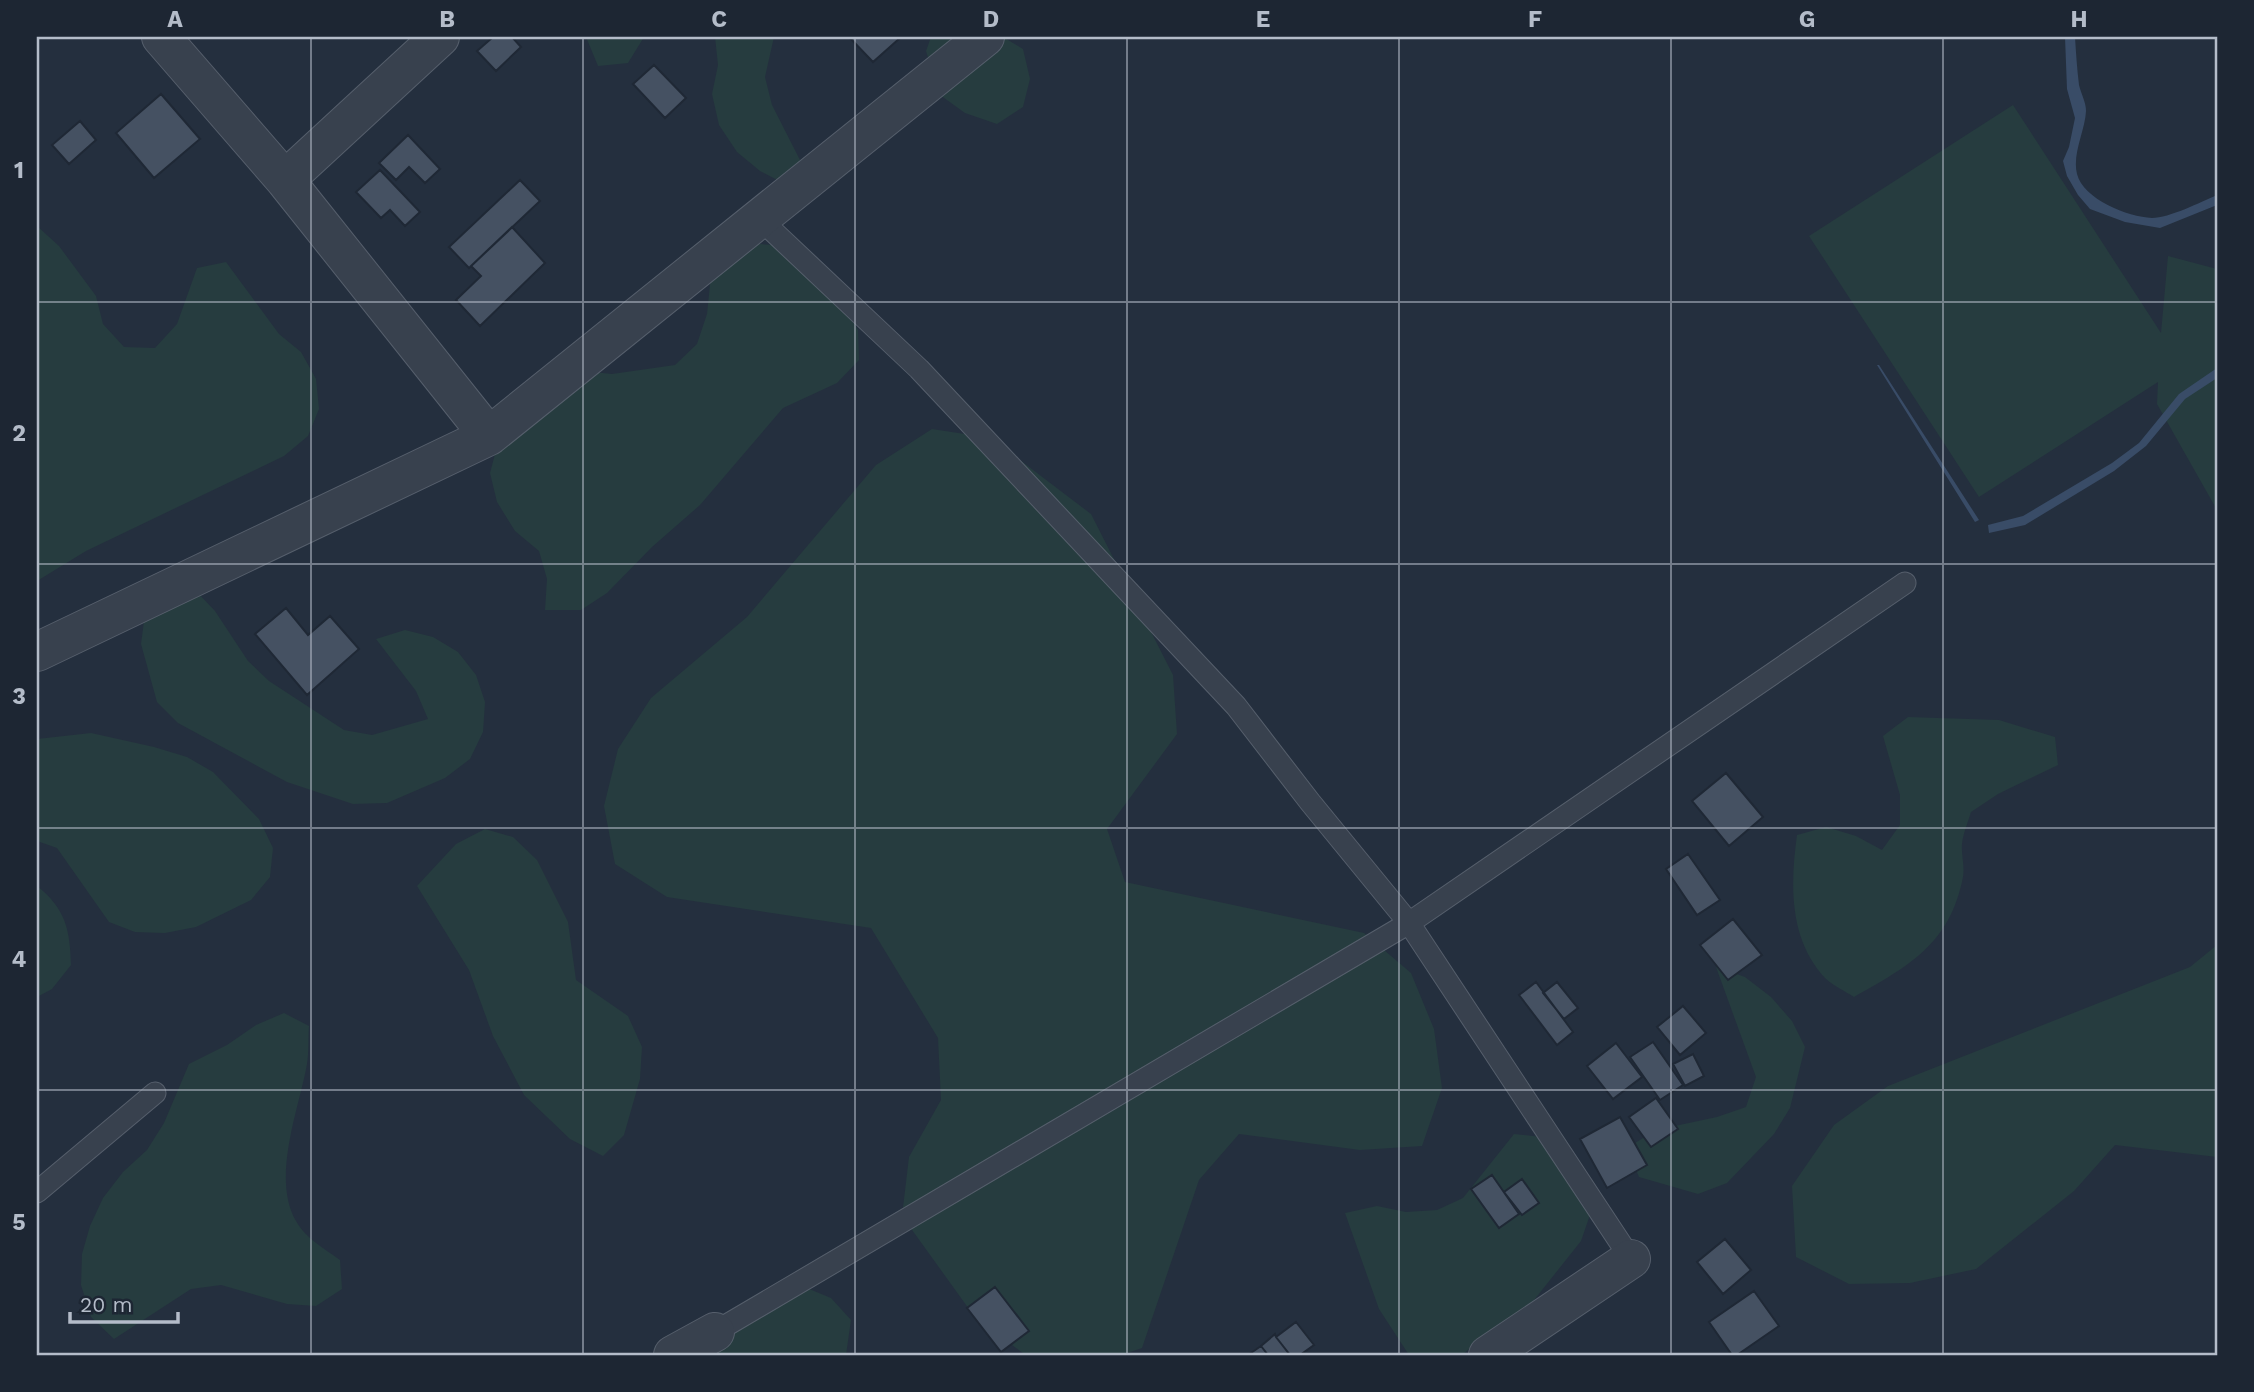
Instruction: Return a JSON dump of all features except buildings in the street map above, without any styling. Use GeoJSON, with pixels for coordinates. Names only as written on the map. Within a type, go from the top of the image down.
{"type":"FeatureCollection","features":[{"type":"Feature","properties":{"kind":"street"},"geometry":{"type":"LineString","coordinates":[[161,37],[285,180],[489,436]]}},
{"type":"Feature","properties":{"kind":"street"},"geometry":{"type":"LineString","coordinates":[[285,180],[440,37]]}},
{"type":"Feature","properties":{"kind":"street"},"geometry":{"type":"LineString","coordinates":[[37,652],[489,436],[985,37]]}},
{"type":"Feature","properties":{"kind":"street"},"geometry":{"type":"LineString","coordinates":[[1488,1355],[1631,1259]]}},
{"type":"Feature","properties":{"kind":"street"},"geometry":{"type":"LineString","coordinates":[[673,1355],[715,1332]]}},
{"type":"Feature","properties":{"kind":"lane"},"geometry":{"type":"LineString","coordinates":[[760,219],[919,369],[1236,706],[1409,923],[1631,1259]]}},
{"type":"Feature","properties":{"kind":"lane"},"geometry":{"type":"LineString","coordinates":[[715,1332],[1409,923],[1905,583]]}},
{"type":"Feature","properties":{"kind":"lane"},"geometry":{"type":"LineString","coordinates":[[37,1192],[155,1093]]}},
{"type":"Feature","properties":{"kind":"green space"},"geometry":{"type":"Polygon","coordinates":[[[586,37],[644,37],[628,63],[598,66],[586,37]]]}},
{"type":"Feature","properties":{"kind":"green space"},"geometry":{"type":"Polygon","coordinates":[[[715,37],[774,37],[765,77],[772,105],[800,160],[787,185],[760,171],[737,152],[719,125],[712,94],[718,65],[715,37]]]}},
{"type":"Feature","properties":{"kind":"green space"},"geometry":{"type":"Polygon","coordinates":[[[931,37],[1003,37],[1023,49],[1030,79],[1023,107],[997,124],[965,113],[940,95],[926,51],[931,37]]]}},
{"type":"Feature","properties":{"kind":"green space"},"geometry":{"type":"Polygon","coordinates":[[[2013,105],[2161,333],[2168,256],[2217,269],[2217,510],[2157,404],[2158,382],[1979,497],[1809,236],[2013,105]]]}},
{"type":"Feature","properties":{"kind":"green space"},"geometry":{"type":"Polygon","coordinates":[[[37,226],[59,246],[96,296],[103,324],[124,347],[155,348],[177,324],[197,268],[226,262],[279,334],[301,352],[316,379],[319,409],[308,436],[284,456],[86,551],[37,581],[37,226]]]}},
{"type":"Feature","properties":{"kind":"green space"},"geometry":{"type":"Polygon","coordinates":[[[743,243],[774,245],[843,303],[858,330],[859,360],[837,383],[783,408],[700,505],[652,547],[607,593],[581,610],[545,610],[547,579],[539,551],[515,531],[497,502],[490,473],[498,443],[583,371],[612,374],[675,365],[697,344],[707,314],[713,255],[743,243]]]}},
{"type":"Feature","properties":{"kind":"green space"},"geometry":{"type":"Polygon","coordinates":[[[932,429],[991,438],[1091,514],[1173,675],[1177,734],[1107,829],[1125,882],[1364,933],[1411,973],[1434,1029],[1442,1088],[1422,1146],[1360,1150],[1239,1134],[1199,1180],[1142,1348],[1121,1355],[1024,1354],[974,1316],[902,1216],[909,1157],[941,1100],[938,1038],[871,928],[667,897],[615,864],[604,806],[618,749],[651,698],[747,617],[876,465],[932,429]]]}},
{"type":"Feature","properties":{"kind":"green space"},"geometry":{"type":"Polygon","coordinates":[[[195,590],[215,611],[248,661],[269,681],[344,730],[372,735],[428,719],[416,691],[376,639],[405,630],[433,637],[458,652],[476,675],[485,702],[483,732],[470,759],[445,778],[387,803],[353,804],[287,782],[178,723],[157,702],[141,644],[145,614],[195,590]]]}},
{"type":"Feature","properties":{"kind":"green space"},"geometry":{"type":"Polygon","coordinates":[[[1908,717],[1999,720],[2055,737],[2058,765],[1998,794],[1971,812],[1962,844],[1963,877],[1948,920],[1937,936],[1909,963],[1854,997],[1826,979],[1814,964],[1799,930],[1793,893],[1797,835],[1826,827],[1856,836],[1882,850],[1900,825],[1900,795],[1883,736],[1908,717]]]}},
{"type":"Feature","properties":{"kind":"green space"},"geometry":{"type":"Polygon","coordinates":[[[91,733],[187,757],[213,772],[259,819],[273,848],[270,877],[251,900],[196,927],[165,933],[135,932],[109,922],[57,848],[37,841],[37,739],[91,733]]]}},
{"type":"Feature","properties":{"kind":"green space"},"geometry":{"type":"Polygon","coordinates":[[[485,829],[513,837],[537,860],[568,922],[576,980],[628,1016],[642,1047],[640,1079],[624,1135],[603,1156],[570,1139],[524,1095],[493,1036],[469,970],[417,886],[456,844],[485,829]]]}},
{"type":"Feature","properties":{"kind":"green space"},"geometry":{"type":"Polygon","coordinates":[[[37,886],[54,903],[64,921],[71,965],[52,989],[37,997],[37,886]]]}},
{"type":"Feature","properties":{"kind":"green space"},"geometry":{"type":"Polygon","coordinates":[[[2217,945],[2217,1157],[2115,1145],[2074,1191],[1976,1269],[1910,1283],[1849,1284],[1796,1257],[1792,1186],[1834,1125],[1888,1086],[2190,967],[2217,945]]]}},
{"type":"Feature","properties":{"kind":"green space"},"geometry":{"type":"Polygon","coordinates":[[[1716,967],[1745,977],[1771,997],[1792,1021],[1805,1047],[1790,1108],[1774,1134],[1727,1183],[1698,1194],[1639,1177],[1627,1148],[1656,1130],[1717,1117],[1746,1107],[1756,1077],[1716,967]]]}},
{"type":"Feature","properties":{"kind":"green space"},"geometry":{"type":"Polygon","coordinates":[[[284,1013],[309,1026],[307,1064],[286,1164],[289,1204],[305,1233],[340,1260],[342,1289],[316,1306],[287,1304],[221,1285],[191,1289],[114,1339],[91,1317],[81,1285],[82,1254],[90,1226],[103,1198],[123,1172],[147,1150],[164,1123],[189,1064],[227,1045],[256,1025],[284,1013]]]}},
{"type":"Feature","properties":{"kind":"green space"},"geometry":{"type":"Polygon","coordinates":[[[1514,1134],[1542,1137],[1591,1212],[1581,1241],[1523,1314],[1495,1327],[1462,1355],[1409,1355],[1379,1309],[1345,1213],[1377,1206],[1406,1212],[1437,1210],[1463,1198],[1514,1134]]]}},
{"type":"Feature","properties":{"kind":"green space"},"geometry":{"type":"Polygon","coordinates":[[[802,1286],[831,1298],[851,1320],[846,1355],[666,1355],[802,1286]]]}},
{"type":"Feature","properties":{"kind":"water"},"geometry":{"type":"Polygon","coordinates":[[[2065,37],[2075,37],[2079,85],[2086,108],[2076,166],[2081,183],[2088,191],[2108,205],[2142,217],[2152,218],[2176,213],[2217,195],[2217,205],[2160,228],[2125,222],[2090,209],[2067,176],[2063,161],[2075,118],[2067,89],[2065,37]]]}},
{"type":"Feature","properties":{"kind":"water"},"geometry":{"type":"Polygon","coordinates":[[[1879,365],[1979,520],[1975,522],[1879,365]]]}},
{"type":"Feature","properties":{"kind":"water"},"geometry":{"type":"Polygon","coordinates":[[[2217,368],[2217,378],[2185,399],[2146,446],[2114,471],[2025,525],[1989,533],[1988,525],[2023,516],[2112,463],[2139,443],[2179,394],[2217,368]]]}}]}
